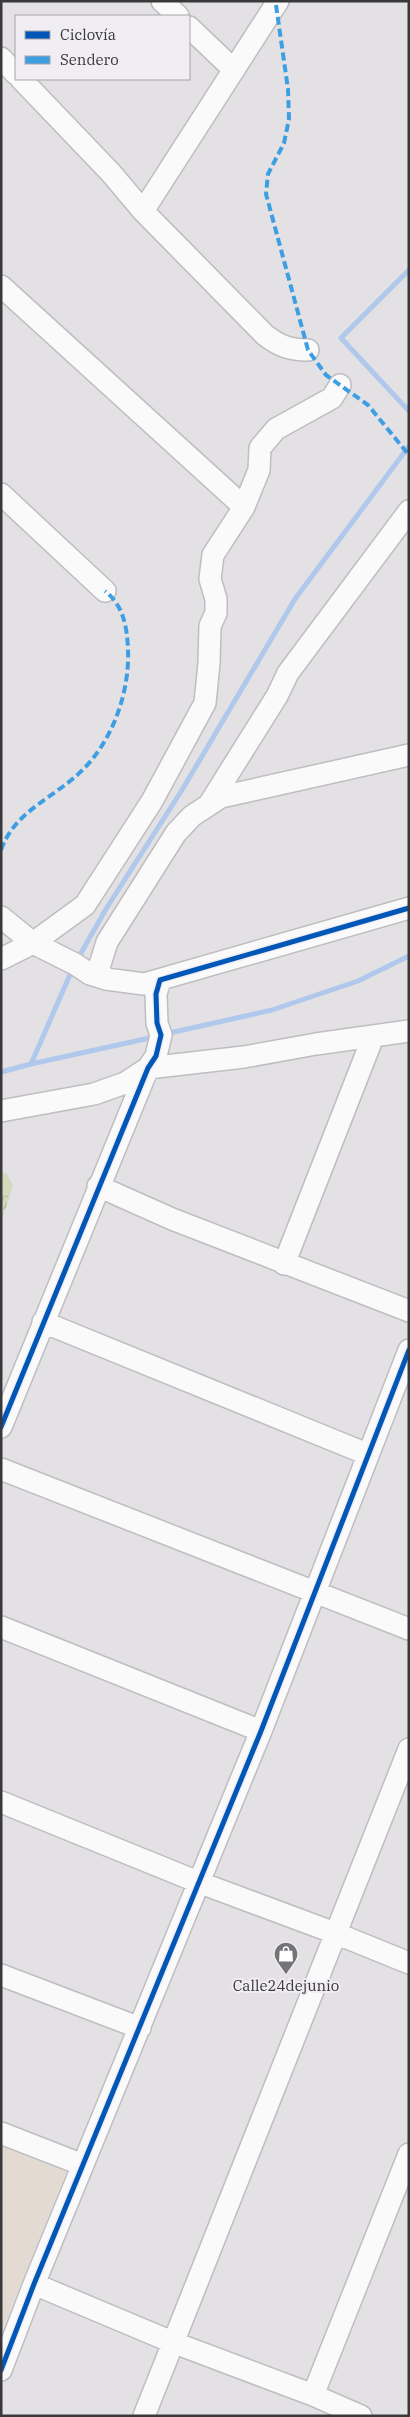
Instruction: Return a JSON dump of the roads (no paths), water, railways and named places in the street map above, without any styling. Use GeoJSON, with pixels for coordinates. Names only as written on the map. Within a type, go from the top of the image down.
{"type":"FeatureCollection","features":[{"type":"Feature","properties":{"kind":"street"},"geometry":{"type":"LineString","coordinates":[[162,1],[177,15]]}},
{"type":"Feature","properties":{"kind":"street"},"geometry":{"type":"LineString","coordinates":[[142,211],[278,1]]}},
{"type":"Feature","properties":{"kind":"street"},"geometry":{"type":"LineString","coordinates":[[190,28],[234,70]]}},
{"type":"Feature","properties":{"kind":"street"},"geometry":{"type":"LineString","coordinates":[[1,58],[15,73]]}},
{"type":"Feature","properties":{"kind":"street"},"geometry":{"type":"LineString","coordinates":[[22,80],[111,172],[142,211],[265,335],[277,344],[291,350],[308,350]]}},
{"type":"Feature","properties":{"kind":"street"},"geometry":{"type":"LineString","coordinates":[[1,286],[244,508]]}},
{"type":"Feature","properties":{"kind":"street"},"geometry":{"type":"LineString","coordinates":[[1,959],[33,944],[85,905],[152,802],[204,703],[209,662],[210,626],[216,613],[216,599],[210,579],[213,554],[244,508],[259,470],[260,448],[276,429],[332,398],[340,385]]}},
{"type":"Feature","properties":{"kind":"street"},"geometry":{"type":"LineString","coordinates":[[1,494],[105,590]]}},
{"type":"Feature","properties":{"kind":"street"},"geometry":{"type":"LineString","coordinates":[[210,803],[277,696],[288,673],[409,511]]}},
{"type":"Feature","properties":{"kind":"street"},"geometry":{"type":"LineString","coordinates":[[106,979],[98,971],[107,942],[176,833],[192,816],[220,797],[409,755]]}},
{"type":"Feature","properties":{"kind":"street"},"geometry":{"type":"LineString","coordinates":[[1,917],[33,944],[75,964],[90,974],[106,979],[144,984],[409,908]]}},
{"type":"Feature","properties":{"kind":"street"},"geometry":{"type":"LineString","coordinates":[[1,1427],[98,1186],[148,1068],[156,1056],[161,1035],[157,1023],[156,994],[160,980]]}},
{"type":"Feature","properties":{"kind":"street"},"geometry":{"type":"LineString","coordinates":[[1,1111],[94,1094],[126,1083],[148,1068],[244,1057],[316,1044],[409,1031]]}},
{"type":"Feature","properties":{"kind":"street"},"geometry":{"type":"LineString","coordinates":[[284,1264],[373,1036]]}},
{"type":"Feature","properties":{"kind":"street"},"geometry":{"type":"LineString","coordinates":[[98,1186],[172,1219],[409,1311]]}},
{"type":"Feature","properties":{"kind":"street"},"geometry":{"type":"LineString","coordinates":[[43,1322],[367,1454]]}},
{"type":"Feature","properties":{"kind":"street"},"geometry":{"type":"LineString","coordinates":[[1,2370],[34,2284],[261,1731],[409,1350]]}},
{"type":"Feature","properties":{"kind":"street"},"geometry":{"type":"LineString","coordinates":[[1,1469],[409,1629]]}},
{"type":"Feature","properties":{"kind":"street"},"geometry":{"type":"LineString","coordinates":[[1,1627],[261,1731]]}},
{"type":"Feature","properties":{"kind":"street"},"geometry":{"type":"LineString","coordinates":[[144,2416],[409,1749]]}},
{"type":"Feature","properties":{"kind":"street"},"geometry":{"type":"LineString","coordinates":[[1,1802],[198,1882],[409,1963]]}},
{"type":"Feature","properties":{"kind":"street"},"geometry":{"type":"LineString","coordinates":[[1,1975],[140,2028]]}},
{"type":"Feature","properties":{"kind":"street"},"geometry":{"type":"LineString","coordinates":[[1,2133],[83,2165]]}},
{"type":"Feature","properties":{"kind":"street"},"geometry":{"type":"LineString","coordinates":[[313,2395],[409,2154]]}},
{"type":"Feature","properties":{"kind":"street"},"geometry":{"type":"LineString","coordinates":[[34,2284],[172,2342],[313,2395],[361,2416]]}},
{"type":"Feature","properties":{"kind":"waterway"},"geometry":{"type":"LineString","coordinates":[[409,270],[341,338],[409,411]]}},
{"type":"Feature","properties":{"kind":"waterway"},"geometry":{"type":"LineString","coordinates":[[77,960],[106,909],[182,790],[295,599],[409,446]]}},
{"type":"Feature","properties":{"kind":"waterway"},"geometry":{"type":"LineString","coordinates":[[165,1034],[272,1010],[358,981],[409,956]]}},
{"type":"Feature","properties":{"kind":"waterway"},"geometry":{"type":"LineString","coordinates":[[1,1072],[31,1064],[72,970]]}},
{"type":"Feature","properties":{"kind":"waterway"},"geometry":{"type":"LineString","coordinates":[[31,1064],[154,1037]]}},
{"type":"Feature","properties":{"kind":"place","name":"Calle24dejunio"},"geometry":{"type":"Point","coordinates":[286,1975]}}]}
